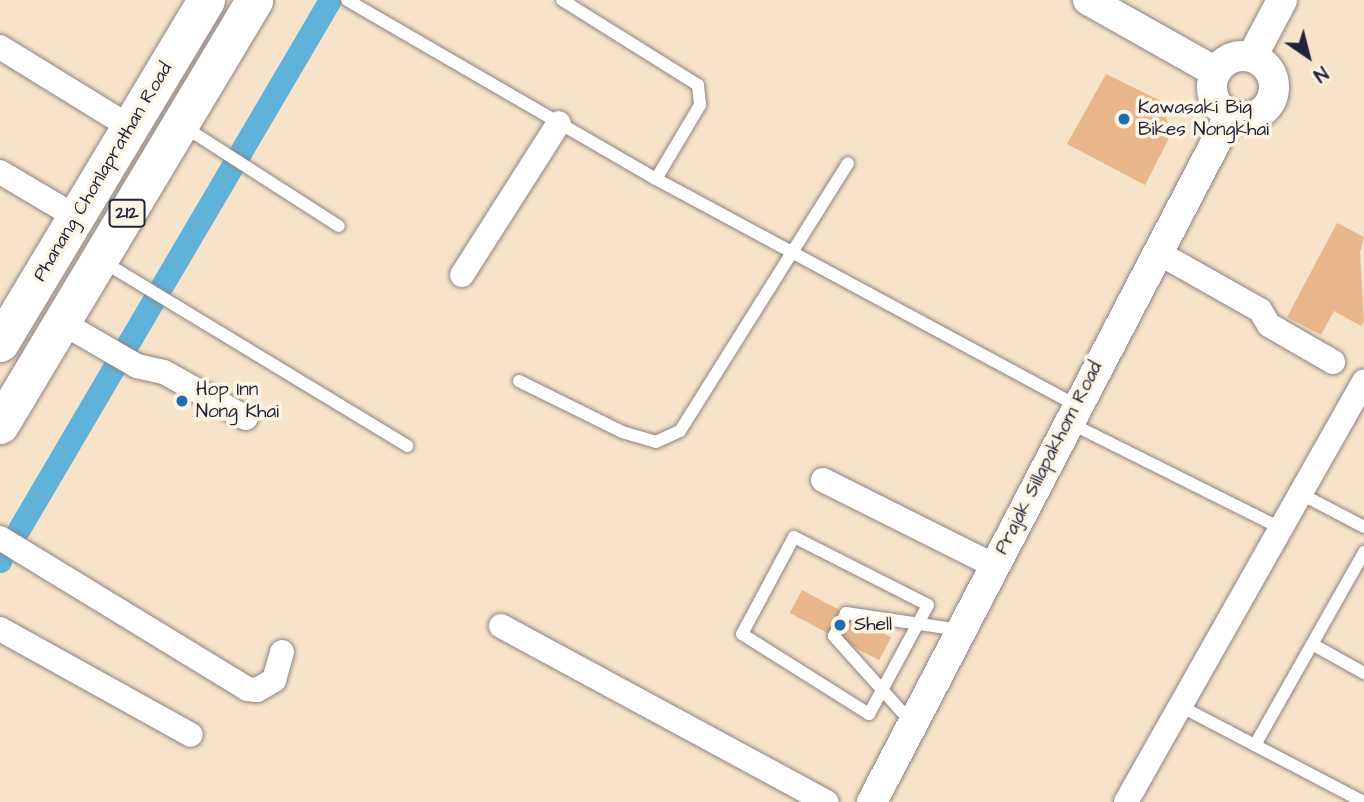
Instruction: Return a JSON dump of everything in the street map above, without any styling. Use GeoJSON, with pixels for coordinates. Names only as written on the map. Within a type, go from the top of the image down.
{"type":"FeatureCollection","features":[{"type":"Feature","properties":{"kind":"main road","name":"Phanang Chonlaprathan Road"},"geometry":{"type":"LineString","coordinates":[[2,334],[76,217],[206,0]]}},
{"type":"Feature","properties":{"kind":"main road","name":"212"},"geometry":{"type":"LineString","coordinates":[[0,425],[75,330],[105,263],[192,132],[254,0]]}},
{"type":"Feature","properties":{"kind":"street"},"geometry":{"type":"LineString","coordinates":[[1088,0],[1216,72]]}},
{"type":"Feature","properties":{"kind":"street"},"geometry":{"type":"LineString","coordinates":[[1252,57],[1282,0]]}},
{"type":"Feature","properties":{"kind":"street"},"geometry":{"type":"LineString","coordinates":[[0,47],[130,127]]}},
{"type":"Feature","properties":{"kind":"street"},"geometry":{"type":"LineString","coordinates":[[1252,57],[1268,68],[1272,97],[1250,117],[1230,115],[1212,92],[1216,72],[1231,58],[1252,57]]}},
{"type":"Feature","properties":{"kind":"street","name":"Prajak Sillapakhom Road"},"geometry":{"type":"LineString","coordinates":[[872,802],[1071,413],[1230,115]]}},
{"type":"Feature","properties":{"kind":"street"},"geometry":{"type":"LineString","coordinates":[[462,275],[559,123]]}},
{"type":"Feature","properties":{"kind":"street"},"geometry":{"type":"LineString","coordinates":[[0,172],[76,217]]}},
{"type":"Feature","properties":{"kind":"street"},"geometry":{"type":"LineString","coordinates":[[1157,252],[1260,310],[1269,325],[1333,362]]}},
{"type":"Feature","properties":{"kind":"street"},"geometry":{"type":"LineString","coordinates":[[75,330],[137,366],[164,372],[246,418]]}},
{"type":"Feature","properties":{"kind":"street"},"geometry":{"type":"LineString","coordinates":[[1126,802],[1364,382]]}},
{"type":"Feature","properties":{"kind":"street"},"geometry":{"type":"LineString","coordinates":[[823,480],[993,565]]}},
{"type":"Feature","properties":{"kind":"street"},"geometry":{"type":"LineString","coordinates":[[0,538],[247,689],[257,690],[274,680],[282,652]]}},
{"type":"Feature","properties":{"kind":"street"},"geometry":{"type":"LineString","coordinates":[[500,626],[827,802]]}},
{"type":"Feature","properties":{"kind":"street"},"geometry":{"type":"LineString","coordinates":[[0,629],[191,736]]}},
{"type":"Feature","properties":{"kind":"lane"},"geometry":{"type":"LineString","coordinates":[[562,0],[698,85],[700,105],[656,179]]}},
{"type":"Feature","properties":{"kind":"lane"},"geometry":{"type":"LineString","coordinates":[[348,1],[656,179],[795,254],[1071,413],[1281,528]]}},
{"type":"Feature","properties":{"kind":"lane"},"geometry":{"type":"LineString","coordinates":[[192,132],[340,226]]}},
{"type":"Feature","properties":{"kind":"lane"},"geometry":{"type":"LineString","coordinates":[[519,382],[622,432],[656,442],[680,430],[795,254],[848,163]]}},
{"type":"Feature","properties":{"kind":"lane"},"geometry":{"type":"LineString","coordinates":[[105,263],[407,446]]}},
{"type":"Feature","properties":{"kind":"lane"},"geometry":{"type":"LineString","coordinates":[[1301,494],[1364,527]]}},
{"type":"Feature","properties":{"kind":"lane"},"geometry":{"type":"LineString","coordinates":[[794,537],[928,605],[882,692],[869,714],[742,634],[794,537]]}},
{"type":"Feature","properties":{"kind":"lane"},"geometry":{"type":"LineString","coordinates":[[1255,745],[1364,552]]}},
{"type":"Feature","properties":{"kind":"lane"},"geometry":{"type":"LineString","coordinates":[[912,723],[834,636],[846,613],[960,630]]}},
{"type":"Feature","properties":{"kind":"lane"},"geometry":{"type":"LineString","coordinates":[[1312,644],[1364,673]]}},
{"type":"Feature","properties":{"kind":"lane"},"geometry":{"type":"LineString","coordinates":[[1180,706],[1364,802]]}},
{"type":"Feature","properties":{"kind":"building","name":"Kawasaki Big Bikes Nongkhai"},"geometry":{"type":"Polygon","coordinates":[[[1106,74],[1163,102],[1170,136],[1145,185],[1067,144],[1106,74]]]}},
{"type":"Feature","properties":{"kind":"building"},"geometry":{"type":"Polygon","coordinates":[[[1337,223],[1364,237],[1360,252],[1364,321],[1361,326],[1334,311],[1321,335],[1287,317],[1337,223]]]}},
{"type":"Feature","properties":{"kind":"building","name":"Shell"},"geometry":{"type":"Polygon","coordinates":[[[802,590],[891,637],[879,660],[790,613],[802,590]]]}},
{"type":"Feature","properties":{"kind":"waterway"},"geometry":{"type":"LineString","coordinates":[[19,529],[330,0]]}},
{"type":"Feature","properties":{"kind":"place","name":"Kawasaki Big Bikes Nongkhai"},"geometry":{"type":"Point","coordinates":[1124,119]}},
{"type":"Feature","properties":{"kind":"place","name":"Hop Inn Nong Khai"},"geometry":{"type":"Point","coordinates":[182,401]}},
{"type":"Feature","properties":{"kind":"place","name":"Shell"},"geometry":{"type":"Point","coordinates":[840,625]}}]}
